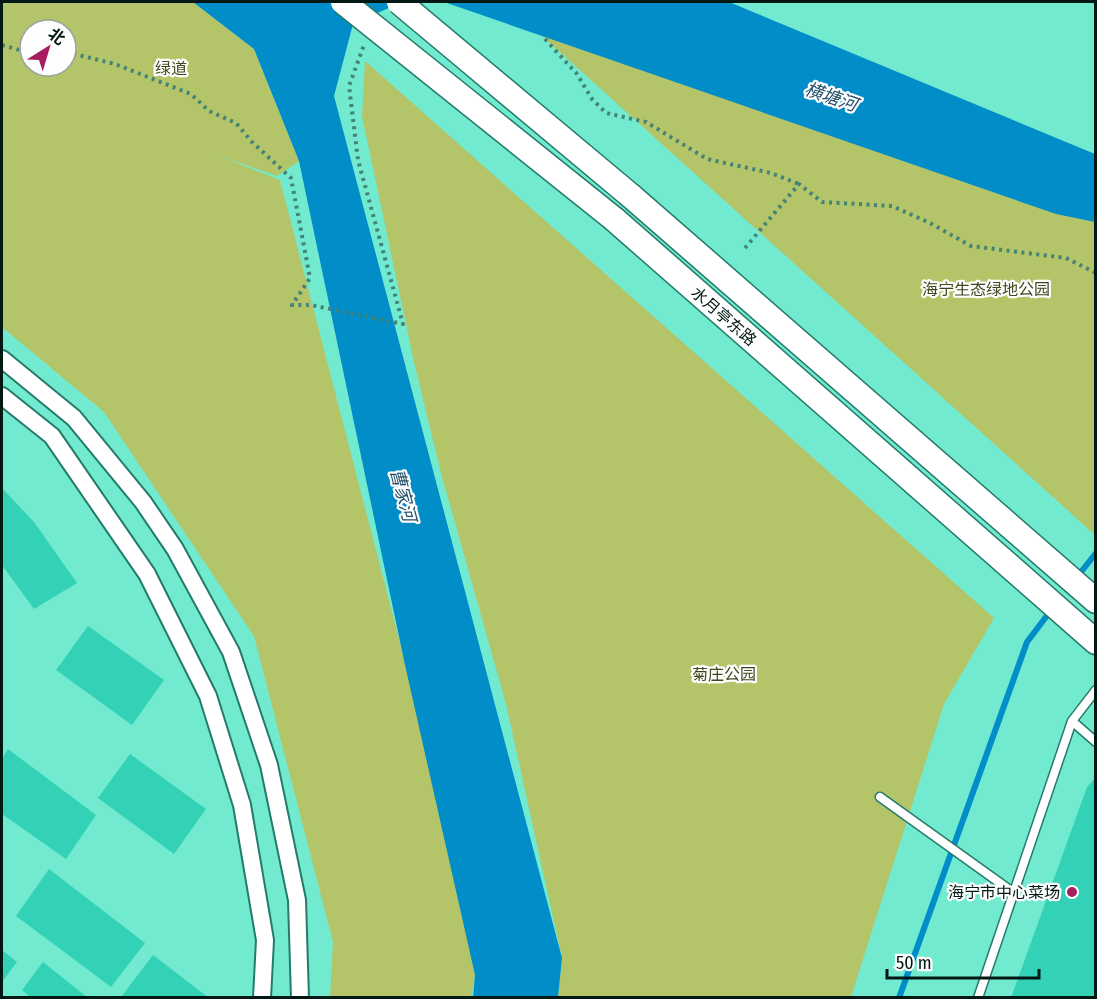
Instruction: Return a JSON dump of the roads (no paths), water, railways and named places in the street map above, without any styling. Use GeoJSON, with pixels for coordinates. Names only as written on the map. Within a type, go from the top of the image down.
{"type":"FeatureCollection","features":[{"type":"Feature","properties":{"kind":"main road","name":"水月亭东路"},"geometry":{"type":"LineString","coordinates":[[343,2],[614,219],[1089,636]]}},
{"type":"Feature","properties":{"kind":"main road","name":"水月亭东路"},"geometry":{"type":"LineString","coordinates":[[399,2],[631,196],[1095,601]]}},
{"type":"Feature","properties":{"kind":"street"},"geometry":{"type":"LineString","coordinates":[[2,359],[74,418],[143,502],[176,549],[231,652],[269,765],[294,888],[300,998]]}},
{"type":"Feature","properties":{"kind":"street"},"geometry":{"type":"LineString","coordinates":[[2,396],[52,436],[140,564],[208,696],[242,805],[264,940],[262,998]]}},
{"type":"Feature","properties":{"kind":"lane"},"geometry":{"type":"LineString","coordinates":[[978,998],[1072,721],[1095,690]]}},
{"type":"Feature","properties":{"kind":"lane"},"geometry":{"type":"LineString","coordinates":[[1072,721],[1095,742]]}},
{"type":"Feature","properties":{"kind":"lane"},"geometry":{"type":"LineString","coordinates":[[880,797],[1014,894]]}},
{"type":"Feature","properties":{"kind":"water","name":"曹家河"},"geometry":{"type":"Polygon","coordinates":[[[193,2],[402,2],[353,24],[334,96],[562,958],[558,997],[473,997],[475,975],[405,665],[299,161],[254,49],[193,2]]]}},
{"type":"Feature","properties":{"kind":"water","name":"横塘河"},"geometry":{"type":"Polygon","coordinates":[[[444,2],[729,2],[1095,154],[1095,222],[1056,214],[444,2]]]}},
{"type":"Feature","properties":{"kind":"waterway"},"geometry":{"type":"LineString","coordinates":[[1077,577],[1096,553]]}},
{"type":"Feature","properties":{"kind":"waterway"},"geometry":{"type":"LineString","coordinates":[[899,998],[1027,642],[1052,609]]}},
{"type":"Feature","properties":{"kind":"place","name":"海宁市中心菜场"},"geometry":{"type":"Point","coordinates":[1072,892]}},
{"type":"Feature","properties":{"kind":"park label","name":"绿道"},"geometry":{"type":"Point","coordinates":[171,68]}},
{"type":"Feature","properties":{"kind":"park label","name":"海宁生态绿地公园"},"geometry":{"type":"Point","coordinates":[986,289]}},
{"type":"Feature","properties":{"kind":"park label","name":"菊庄公园"},"geometry":{"type":"Point","coordinates":[724,674]}}]}
